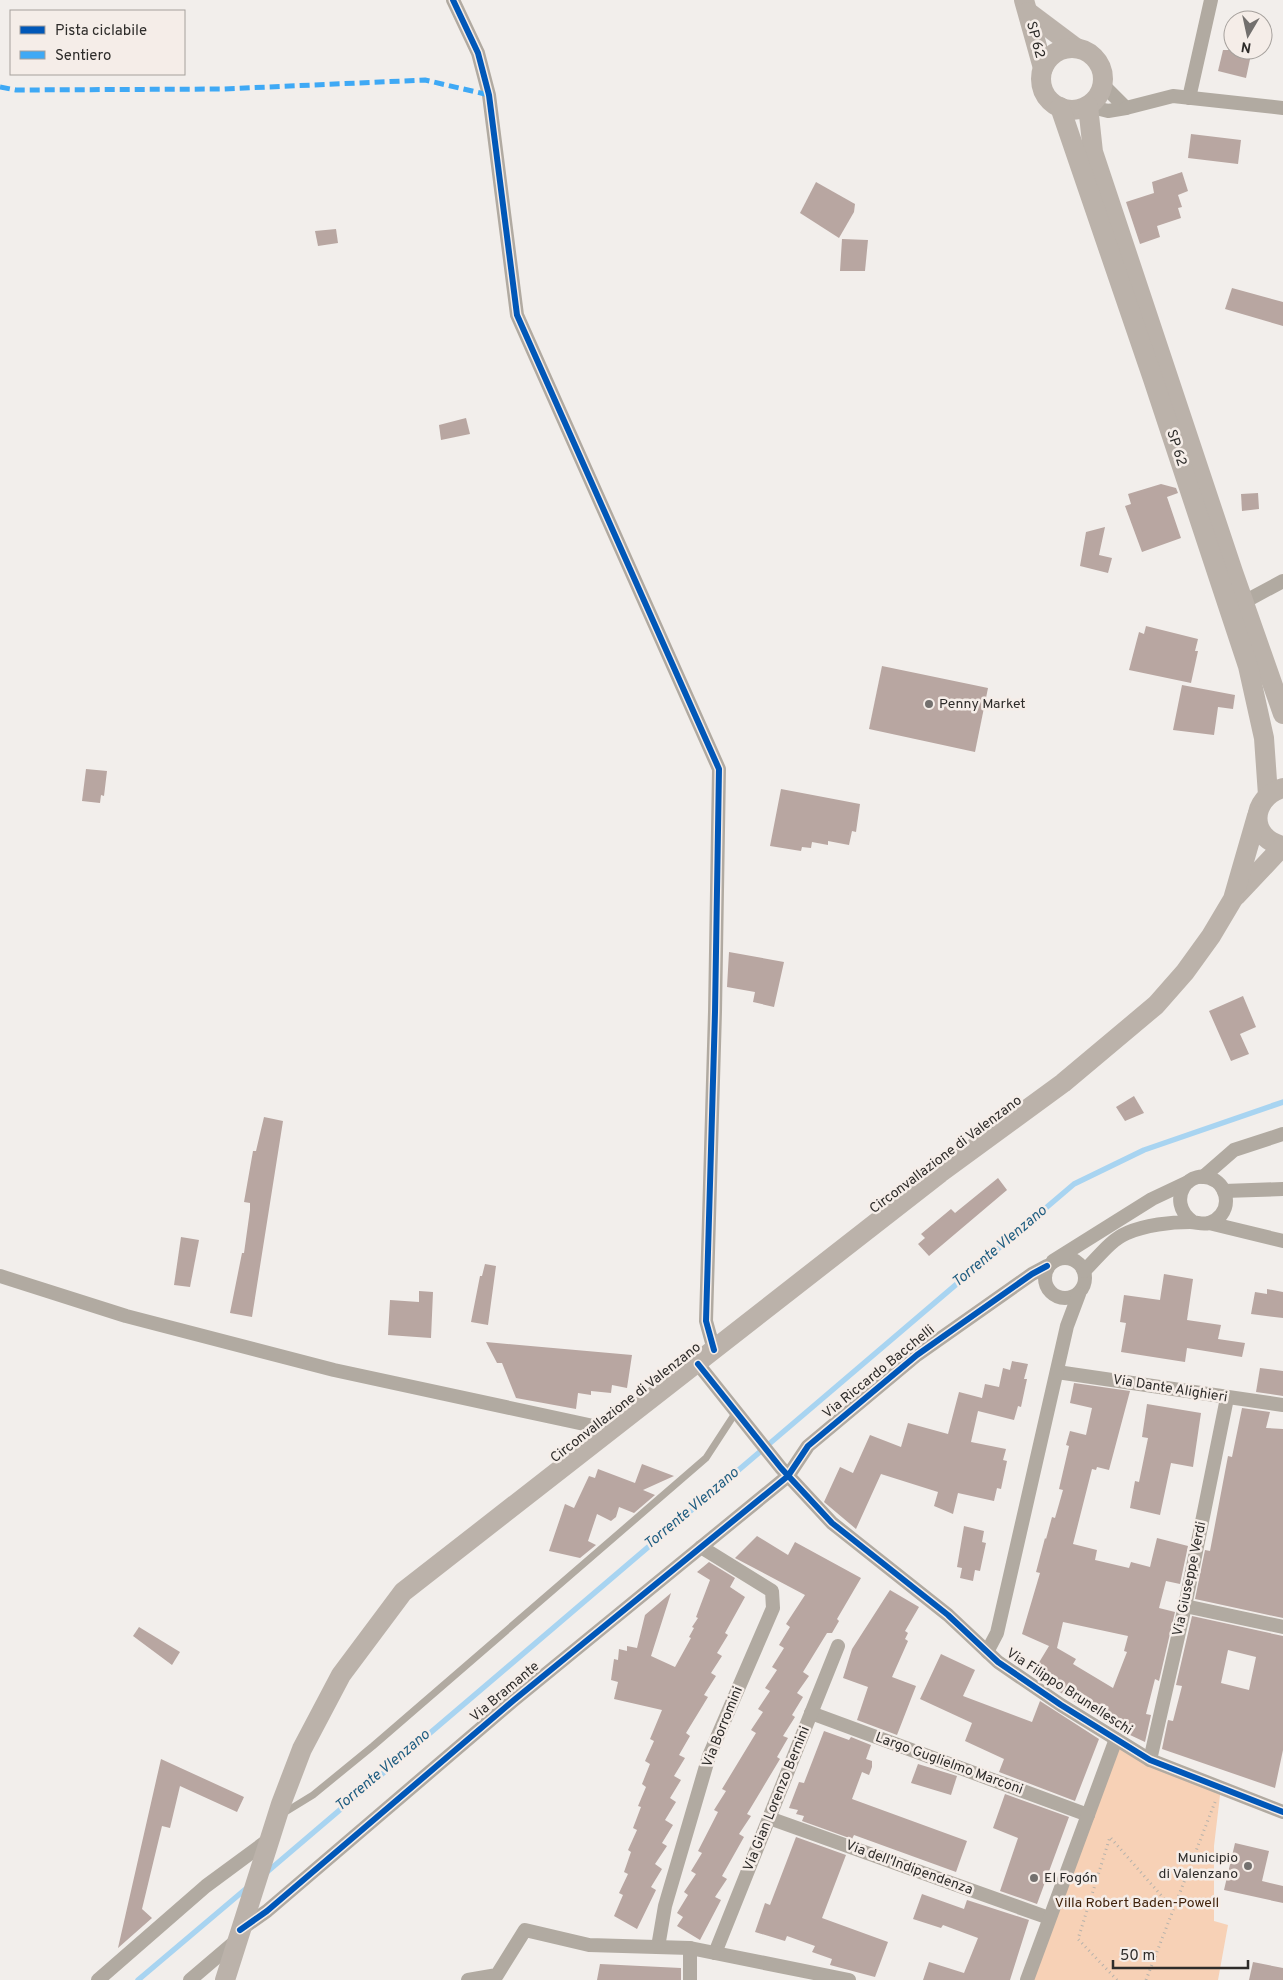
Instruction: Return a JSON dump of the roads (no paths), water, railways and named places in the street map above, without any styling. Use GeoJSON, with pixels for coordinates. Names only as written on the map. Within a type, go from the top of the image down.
{"type":"FeatureCollection","features":[{"type":"Feature","properties":{"kind":"main road","name":"SP 62"},"geometry":{"type":"LineString","coordinates":[[1026,6],[1076,48],[1090,54],[1100,65],[1103,85]]}},
{"type":"Feature","properties":{"kind":"main road","name":"SP 62"},"geometry":{"type":"LineString","coordinates":[[1026,6],[1043,68]]}},
{"type":"Feature","properties":{"kind":"main road","name":"SP 62"},"geometry":{"type":"LineString","coordinates":[[1076,48],[1056,53],[1048,59],[1043,68],[1041,78],[1046,95],[1060,107],[1248,666],[1275,792]]}},
{"type":"Feature","properties":{"kind":"main road"},"geometry":{"type":"LineString","coordinates":[[1060,107],[1069,110],[1088,106],[1099,95],[1103,85]]}},
{"type":"Feature","properties":{"kind":"main road","name":"SP 62"},"geometry":{"type":"LineString","coordinates":[[1088,106],[1093,152],[1283,714]]}},
{"type":"Feature","properties":{"kind":"main road"},"geometry":{"type":"LineString","coordinates":[[1233,900],[1283,846],[1267,839],[1258,825],[1259,808],[1275,792]]}},
{"type":"Feature","properties":{"kind":"main road"},"geometry":{"type":"LineString","coordinates":[[1233,900],[1258,816]]}},
{"type":"Feature","properties":{"kind":"main road","name":"Circonvallazione di Valenzano"},"geometry":{"type":"LineString","coordinates":[[225,1980],[277,1816],[302,1749],[341,1675],[403,1592],[698,1364],[940,1173],[1063,1083],[1156,1005],[1201,950],[1233,900]]}},
{"type":"Feature","properties":{"kind":"street"},"geometry":{"type":"LineString","coordinates":[[453,0],[478,53],[490,95],[517,315],[719,769],[715,1012],[706,1321],[714,1350]]}},
{"type":"Feature","properties":{"kind":"street"},"geometry":{"type":"LineString","coordinates":[[1189,98],[1211,0]]}},
{"type":"Feature","properties":{"kind":"street"},"geometry":{"type":"LineString","coordinates":[[1103,85],[1126,108]]}},
{"type":"Feature","properties":{"kind":"street"},"geometry":{"type":"LineString","coordinates":[[1088,106],[1108,112],[1173,96],[1283,108]]}},
{"type":"Feature","properties":{"kind":"street"},"geometry":{"type":"LineString","coordinates":[[1244,602],[1283,581]]}},
{"type":"Feature","properties":{"kind":"street"},"geometry":{"type":"LineString","coordinates":[[1192,1221],[1185,1216],[1180,1206],[1180,1193],[1234,1150],[1283,1134]]}},
{"type":"Feature","properties":{"kind":"street"},"geometry":{"type":"LineString","coordinates":[[1196,1179],[1215,1180],[1224,1191],[1226,1198],[1224,1210],[1219,1217],[1209,1223]]}},
{"type":"Feature","properties":{"kind":"street","name":"Via Riccardo Bacchelli"},"geometry":{"type":"LineString","coordinates":[[784,1472],[808,1446],[917,1355],[1032,1274],[1152,1199],[1196,1179]]}},
{"type":"Feature","properties":{"kind":"street"},"geometry":{"type":"LineString","coordinates":[[1224,1191],[1283,1189]]}},
{"type":"Feature","properties":{"kind":"street"},"geometry":{"type":"LineString","coordinates":[[1084,1271],[1108,1247],[1126,1234],[1152,1226],[1192,1221],[1209,1223],[1283,1241]]}},
{"type":"Feature","properties":{"kind":"street"},"geometry":{"type":"LineString","coordinates":[[987,1652],[997,1633],[1067,1326],[1079,1294],[1085,1284],[1084,1271],[1078,1262],[1069,1258],[1050,1264],[1045,1284],[1051,1294],[1063,1299],[1079,1294]]}},
{"type":"Feature","properties":{"kind":"street"},"geometry":{"type":"LineString","coordinates":[[0,1276],[126,1316],[334,1370],[612,1430]]}},
{"type":"Feature","properties":{"kind":"street","name":"Via Filippo Brunelleschi"},"geometry":{"type":"LineString","coordinates":[[698,1364],[784,1472],[832,1524],[948,1615],[998,1662],[1150,1760],[1282,1808]]}},
{"type":"Feature","properties":{"kind":"street","name":"Via Dante Alighieri"},"geometry":{"type":"LineString","coordinates":[[1057,1372],[1283,1405]]}},
{"type":"Feature","properties":{"kind":"street","name":"Via Giuseppe Verdi"},"geometry":{"type":"LineString","coordinates":[[1150,1760],[1185,1606],[1227,1398]]}},
{"type":"Feature","properties":{"kind":"street","name":"Via Bramante"},"geometry":{"type":"LineString","coordinates":[[190,1980],[241,1930],[267,1911],[514,1700],[701,1547],[784,1472]]}},
{"type":"Feature","properties":{"kind":"street","name":"Via Borromini"},"geometry":{"type":"LineString","coordinates":[[658,1947],[665,1906],[709,1756],[773,1608],[772,1591],[701,1547]]}},
{"type":"Feature","properties":{"kind":"street"},"geometry":{"type":"LineString","coordinates":[[1185,1606],[1283,1627]]}},
{"type":"Feature","properties":{"kind":"street","name":"Via Gian Lorenzo Bernini"},"geometry":{"type":"LineString","coordinates":[[716,1953],[838,1646]]}},
{"type":"Feature","properties":{"kind":"street","name":"Largo Guglielmo Marconi"},"geometry":{"type":"LineString","coordinates":[[811,1713],[1088,1815]]}},
{"type":"Feature","properties":{"kind":"street"},"geometry":{"type":"LineString","coordinates":[[1026,1980],[1116,1739]]}},
{"type":"Feature","properties":{"kind":"street","name":"Via dell'Indipendenza"},"geometry":{"type":"LineString","coordinates":[[769,1818],[1049,1918]]}},
{"type":"Feature","properties":{"kind":"street"},"geometry":{"type":"LineString","coordinates":[[98,1980],[206,1886],[269,1843]]}},
{"type":"Feature","properties":{"kind":"street"},"geometry":{"type":"LineString","coordinates":[[468,1980],[497,1975],[526,1930],[589,1944],[690,1948],[812,1976],[848,1980]]}},
{"type":"Feature","properties":{"kind":"street"},"geometry":{"type":"LineString","coordinates":[[690,1948],[690,1980]]}},
{"type":"Feature","properties":{"kind":"lane"},"geometry":{"type":"LineString","coordinates":[[277,1816],[313,1795],[373,1746],[706,1458],[736,1412]]}},
{"type":"Feature","properties":{"kind":"waterway","name":"Torrente Vlenzano"},"geometry":{"type":"LineString","coordinates":[[267,1872],[1074,1184],[1144,1150],[1283,1102]]}},
{"type":"Feature","properties":{"kind":"waterway","name":"Torrente Vlenzano"},"geometry":{"type":"LineString","coordinates":[[138,1980],[248,1887]]}},
{"type":"Feature","properties":{"kind":"place","name":"Penny Market"},"geometry":{"type":"Point","coordinates":[929,704]}},
{"type":"Feature","properties":{"kind":"place","name":"Municipio di Valenzano"},"geometry":{"type":"Point","coordinates":[1248,1866]}},
{"type":"Feature","properties":{"kind":"place","name":"El Fogón"},"geometry":{"type":"Point","coordinates":[1034,1878]}},
{"type":"Feature","properties":{"kind":"park label","name":"Villa Robert Baden-Powell"},"geometry":{"type":"Point","coordinates":[1137,1903]}}]}
